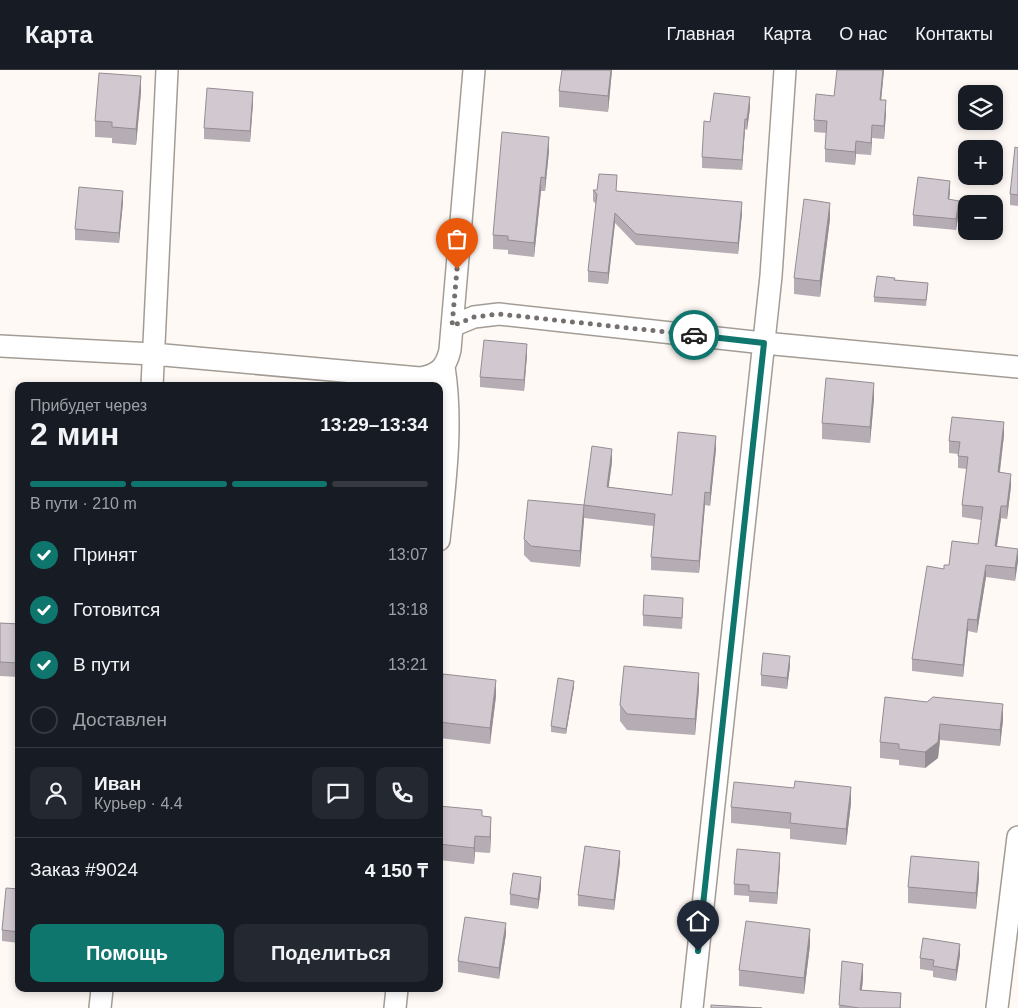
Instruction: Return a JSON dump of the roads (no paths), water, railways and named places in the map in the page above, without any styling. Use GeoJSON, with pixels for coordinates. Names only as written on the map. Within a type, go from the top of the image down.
{"type":"FeatureCollection","features":[{"type":"Feature","properties":{"kind":"street"},"geometry":{"type":"LineString","coordinates":[[152,382],[167,70]]}},
{"type":"Feature","properties":{"kind":"street"},"geometry":{"type":"LineString","coordinates":[[443,505],[446,479],[448,394],[444,367],[450,350],[474,70]]}},
{"type":"Feature","properties":{"kind":"street"},"geometry":{"type":"LineString","coordinates":[[692,1008],[771,276],[785,70]]}},
{"type":"Feature","properties":{"kind":"street"},"geometry":{"type":"LineString","coordinates":[[452,326],[474,317],[499,314],[764,343],[1018,367]]}},
{"type":"Feature","properties":{"kind":"street"},"geometry":{"type":"LineString","coordinates":[[0,346],[153,354],[420,378],[434,375],[444,367]]}},
{"type":"Feature","properties":{"kind":"street"},"geometry":{"type":"LineString","coordinates":[[997,1008],[1018,837]]}},
{"type":"Feature","properties":{"kind":"street"},"geometry":{"type":"LineString","coordinates":[[100,1008],[102,992]]}},
{"type":"Feature","properties":{"kind":"street"},"geometry":{"type":"LineString","coordinates":[[395,1008],[397,992]]}}]}
